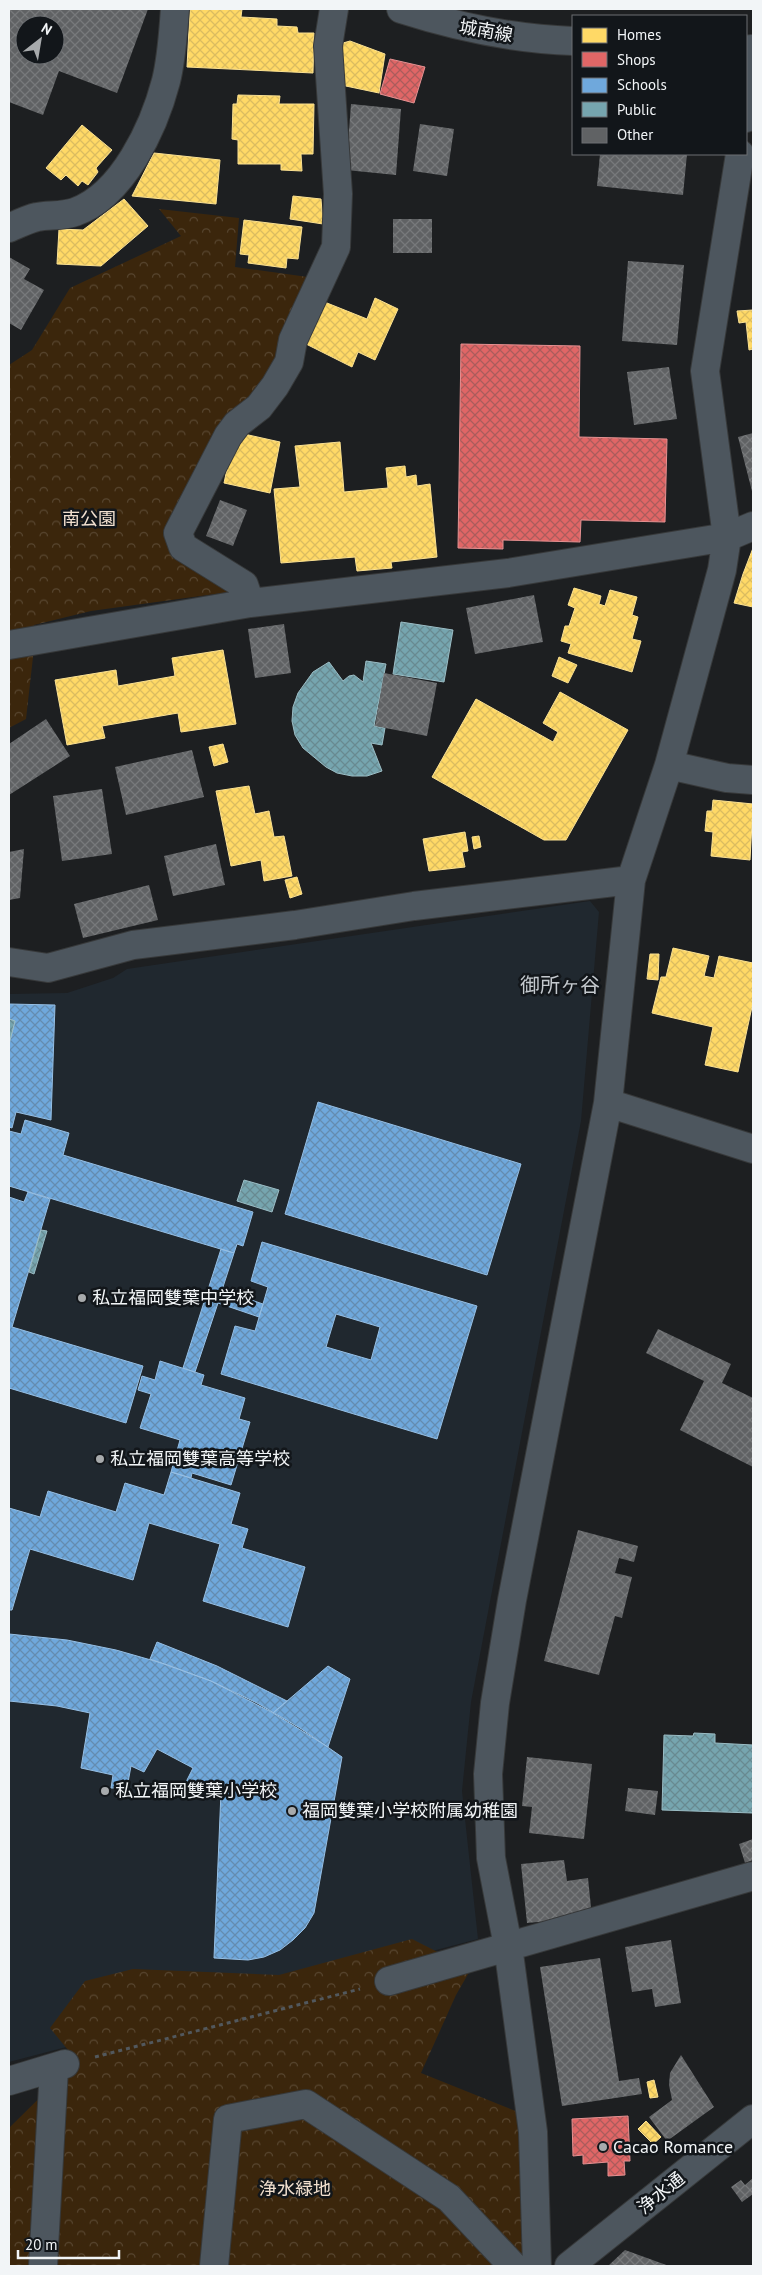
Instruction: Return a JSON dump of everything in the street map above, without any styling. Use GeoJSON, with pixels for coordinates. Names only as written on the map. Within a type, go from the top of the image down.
{"type":"FeatureCollection","features":[{"type":"Feature","properties":{"kind":"street"},"geometry":{"type":"LineString","coordinates":[[9,228],[35,218],[75,212],[102,197],[124,173],[152,120],[166,81],[173,42],[175,9]]}},
{"type":"Feature","properties":{"kind":"street"},"geometry":{"type":"LineString","coordinates":[[250,603],[244,585],[183,547],[178,533],[228,436],[237,424],[259,407],[289,362],[293,340],[336,247],[338,194],[328,46],[334,9]]}},
{"type":"Feature","properties":{"kind":"street","name":"城南線"},"geometry":{"type":"LineString","coordinates":[[402,9],[452,25],[543,40],[572,41]]}},
{"type":"Feature","properties":{"kind":"street"},"geometry":{"type":"LineString","coordinates":[[747,101],[750,49]]}},
{"type":"Feature","properties":{"kind":"street"},"geometry":{"type":"LineString","coordinates":[[536,2266],[533,2132],[508,1946],[491,1858],[488,1774],[495,1703],[512,1600],[608,1103],[631,880],[670,766],[722,570],[727,537],[705,371],[740,155]]}},
{"type":"Feature","properties":{"kind":"street"},"geometry":{"type":"LineString","coordinates":[[9,645],[250,603],[508,573],[727,537],[753,526]]}},
{"type":"Feature","properties":{"kind":"street"},"geometry":{"type":"LineString","coordinates":[[670,766],[727,778],[753,780]]}},
{"type":"Feature","properties":{"kind":"street"},"geometry":{"type":"LineString","coordinates":[[9,962],[48,968],[133,945],[295,925],[414,906],[631,880]]}},
{"type":"Feature","properties":{"kind":"street"},"geometry":{"type":"LineString","coordinates":[[608,1103],[753,1149]]}},
{"type":"Feature","properties":{"kind":"street"},"geometry":{"type":"LineString","coordinates":[[389,1982],[753,1876]]}},
{"type":"Feature","properties":{"kind":"street"},"geometry":{"type":"LineString","coordinates":[[9,2081],[60,2066],[43,2266]]}},
{"type":"Feature","properties":{"kind":"street"},"geometry":{"type":"LineString","coordinates":[[214,2266],[228,2119],[306,2104],[449,2198],[513,2266]]}},
{"type":"Feature","properties":{"kind":"street","name":"浄水通"},"geometry":{"type":"LineString","coordinates":[[569,2266],[753,2119]]}},
{"type":"Feature","properties":{"kind":"path"},"geometry":{"type":"LineString","coordinates":[[60,2066],[389,1982]]}},
{"type":"Feature","properties":{"kind":"shaded area"},"geometry":{"type":"Polygon","coordinates":[[[590,901],[599,912],[581,1121],[471,1702],[462,1791],[478,1939],[9,2062],[9,994],[67,993],[113,978],[127,969],[590,901]]]}},
{"type":"Feature","properties":{"kind":"green space","name":"南公園"},"geometry":{"type":"Polygon","coordinates":[[[159,209],[239,218],[235,267],[315,278],[270,382],[220,424],[166,536],[237,591],[91,611],[34,625],[33,657],[26,719],[9,728],[9,365],[32,350],[70,288],[181,236],[159,209]]]}},
{"type":"Feature","properties":{"kind":"green space","name":"浄水緑地"},"geometry":{"type":"Polygon","coordinates":[[[412,1939],[471,1969],[456,1995],[421,2073],[523,2114],[522,2266],[9,2266],[9,2128],[77,2061],[50,2028],[85,1981],[133,1969],[279,1975],[412,1939]]]}},
{"type":"Feature","properties":{"kind":"building: Homes"},"geometry":{"type":"Polygon","coordinates":[[[190,9],[242,9],[241,17],[277,19],[277,26],[297,27],[298,33],[314,33],[313,73],[187,67],[190,9]]]}},
{"type":"Feature","properties":{"kind":"building: Homes"},"geometry":{"type":"Polygon","coordinates":[[[350,41],[385,54],[379,93],[341,85],[339,51],[343,43],[350,41]]]}},
{"type":"Feature","properties":{"kind":"building: Homes"},"geometry":{"type":"Polygon","coordinates":[[[238,95],[280,96],[279,104],[314,104],[313,154],[301,154],[302,171],[281,170],[281,164],[238,164],[238,140],[232,139],[233,104],[237,104],[238,95]]]}},
{"type":"Feature","properties":{"kind":"building: Homes"},"geometry":{"type":"Polygon","coordinates":[[[82,125],[112,150],[96,168],[98,172],[88,185],[82,181],[78,186],[66,175],[61,180],[46,168],[82,125]]]}},
{"type":"Feature","properties":{"kind":"building: Homes"},"geometry":{"type":"Polygon","coordinates":[[[154,153],[220,160],[216,204],[132,196],[154,153]]]}},
{"type":"Feature","properties":{"kind":"building: Homes"},"geometry":{"type":"Polygon","coordinates":[[[293,196],[321,199],[323,224],[290,219],[293,196]]]}},
{"type":"Feature","properties":{"kind":"building: Homes"},"geometry":{"type":"Polygon","coordinates":[[[124,199],[148,226],[101,266],[57,264],[59,229],[83,230],[124,199]]]}},
{"type":"Feature","properties":{"kind":"building: Homes"},"geometry":{"type":"Polygon","coordinates":[[[244,220],[302,227],[298,259],[287,258],[286,268],[248,263],[249,255],[240,254],[244,220]]]}},
{"type":"Feature","properties":{"kind":"building: Homes"},"geometry":{"type":"Polygon","coordinates":[[[375,298],[398,309],[375,360],[358,352],[352,367],[302,342],[322,301],[367,319],[375,298]]]}},
{"type":"Feature","properties":{"kind":"building: Homes"},"geometry":{"type":"Polygon","coordinates":[[[753,310],[753,349],[749,350],[746,322],[739,323],[737,311],[753,310]]]}},
{"type":"Feature","properties":{"kind":"building: Homes"},"geometry":{"type":"Polygon","coordinates":[[[236,427],[244,434],[280,442],[270,493],[224,483],[236,427]]]}},
{"type":"Feature","properties":{"kind":"building: Homes"},"geometry":{"type":"Polygon","coordinates":[[[340,442],[344,492],[388,488],[386,468],[405,466],[406,477],[416,475],[417,486],[430,484],[437,557],[391,562],[392,568],[357,571],[355,557],[281,563],[274,489],[300,487],[295,446],[340,442]]]}},
{"type":"Feature","properties":{"kind":"building: Homes"},"geometry":{"type":"Polygon","coordinates":[[[753,548],[753,607],[734,603],[753,548]]]}},
{"type":"Feature","properties":{"kind":"building: Homes"},"geometry":{"type":"Polygon","coordinates":[[[574,588],[601,596],[599,604],[605,606],[610,590],[637,597],[632,615],[638,617],[632,639],[641,641],[632,672],[568,653],[571,644],[561,641],[565,626],[569,626],[575,608],[568,605],[574,588]]]}},
{"type":"Feature","properties":{"kind":"building: Homes"},"geometry":{"type":"Polygon","coordinates":[[[223,650],[236,724],[181,732],[178,713],[102,726],[105,738],[67,745],[55,680],[116,670],[118,686],[175,676],[172,658],[223,650]]]}},
{"type":"Feature","properties":{"kind":"building: Homes"},"geometry":{"type":"Polygon","coordinates":[[[559,657],[577,665],[568,683],[552,676],[559,657]]]}},
{"type":"Feature","properties":{"kind":"building: Homes"},"geometry":{"type":"Polygon","coordinates":[[[560,692],[628,730],[566,840],[544,840],[432,777],[476,699],[553,742],[558,732],[543,723],[560,692]]]}},
{"type":"Feature","properties":{"kind":"building: Homes"},"geometry":{"type":"Polygon","coordinates":[[[223,744],[228,762],[214,766],[209,747],[223,744]]]}},
{"type":"Feature","properties":{"kind":"building: Homes"},"geometry":{"type":"Polygon","coordinates":[[[249,786],[255,814],[269,811],[274,837],[284,836],[292,876],[264,881],[261,860],[231,866],[216,791],[249,786]]]}},
{"type":"Feature","properties":{"kind":"building: Homes"},"geometry":{"type":"Polygon","coordinates":[[[713,800],[753,804],[750,860],[711,856],[713,832],[705,831],[707,811],[712,811],[713,800]]]}},
{"type":"Feature","properties":{"kind":"building: Homes"},"geometry":{"type":"Polygon","coordinates":[[[465,832],[468,851],[462,852],[465,867],[429,871],[423,839],[465,832]]]}},
{"type":"Feature","properties":{"kind":"building: Homes"},"geometry":{"type":"Polygon","coordinates":[[[479,836],[481,847],[474,849],[472,837],[479,836]]]}},
{"type":"Feature","properties":{"kind":"building: Homes"},"geometry":{"type":"Polygon","coordinates":[[[297,877],[302,894],[290,898],[285,880],[297,877]]]}},
{"type":"Feature","properties":{"kind":"building: Homes"},"geometry":{"type":"Polygon","coordinates":[[[673,948],[709,956],[704,976],[714,978],[719,956],[753,963],[753,1002],[738,1072],[705,1065],[713,1027],[652,1013],[661,977],[666,977],[673,948]]]}},
{"type":"Feature","properties":{"kind":"building: Homes"},"geometry":{"type":"Polygon","coordinates":[[[650,954],[659,954],[658,980],[647,979],[650,954]]]}},
{"type":"Feature","properties":{"kind":"building: Homes"},"geometry":{"type":"Polygon","coordinates":[[[654,2080],[658,2097],[650,2098],[647,2082],[654,2080]]]}},
{"type":"Feature","properties":{"kind":"building: Homes"},"geometry":{"type":"Polygon","coordinates":[[[646,2121],[661,2137],[653,2144],[638,2129],[646,2121]]]}},
{"type":"Feature","properties":{"kind":"building: Shops"},"geometry":{"type":"Polygon","coordinates":[[[390,59],[425,67],[414,103],[380,94],[390,59]]]}},
{"type":"Feature","properties":{"kind":"building: Shops"},"geometry":{"type":"Polygon","coordinates":[[[461,344],[580,346],[579,437],[667,439],[665,522],[581,520],[580,542],[503,540],[503,549],[458,548],[461,344]]]}},
{"type":"Feature","properties":{"kind":"building: Shops"},"geometry":{"type":"Polygon","coordinates":[[[628,2116],[630,2161],[624,2161],[625,2175],[608,2176],[608,2162],[583,2164],[583,2155],[573,2156],[572,2119],[628,2116]]]}},
{"type":"Feature","properties":{"kind":"building: Schools"},"geometry":{"type":"Polygon","coordinates":[[[9,1004],[55,1005],[51,1120],[16,1112],[12,1128],[9,1127],[9,1044],[15,1021],[9,1019],[9,1004]]]}},
{"type":"Feature","properties":{"kind":"building: Schools"},"geometry":{"type":"Polygon","coordinates":[[[318,1102],[521,1164],[487,1275],[285,1214],[318,1102]]]}},
{"type":"Feature","properties":{"kind":"building: Schools"},"geometry":{"type":"Polygon","coordinates":[[[25,1120],[69,1133],[63,1155],[253,1212],[243,1246],[237,1244],[234,1253],[9,1186],[9,1131],[21,1134],[25,1120]]]}},
{"type":"Feature","properties":{"kind":"building: Schools"},"geometry":{"type":"Polygon","coordinates":[[[28,1192],[50,1199],[12,1327],[143,1366],[126,1423],[9,1388],[9,1197],[24,1202],[28,1192]]]}},
{"type":"Feature","properties":{"kind":"building: Schools"},"geometry":{"type":"Polygon","coordinates":[[[262,1242],[477,1306],[437,1439],[221,1374],[235,1326],[255,1331],[268,1287],[251,1281],[262,1242]],[[336,1314],[326,1347],[371,1360],[380,1327],[336,1314]]]}},
{"type":"Feature","properties":{"kind":"building: Schools"},"geometry":{"type":"Polygon","coordinates":[[[221,1249],[234,1253],[222,1290],[263,1304],[259,1317],[218,1303],[195,1372],[183,1368],[221,1249]]]}},
{"type":"Feature","properties":{"kind":"building: Schools"},"geometry":{"type":"Polygon","coordinates":[[[160,1361],[204,1375],[201,1385],[245,1398],[239,1419],[250,1422],[231,1485],[192,1473],[191,1478],[171,1472],[180,1440],[140,1428],[151,1394],[138,1390],[142,1376],[155,1380],[160,1361]]]}},
{"type":"Feature","properties":{"kind":"building: Schools"},"geometry":{"type":"Polygon","coordinates":[[[171,1472],[240,1493],[231,1524],[248,1529],[242,1548],[305,1567],[288,1627],[203,1601],[220,1544],[149,1523],[133,1580],[30,1549],[12,1610],[9,1610],[9,1508],[40,1517],[48,1491],[116,1512],[125,1483],[164,1495],[171,1472]]]}},
{"type":"Feature","properties":{"kind":"building: Schools"},"geometry":{"type":"Polygon","coordinates":[[[9,1634],[67,1640],[116,1650],[165,1664],[211,1681],[257,1703],[300,1728],[342,1757],[314,1913],[305,1928],[293,1940],[280,1950],[264,1957],[248,1960],[214,1958],[221,1792],[183,1788],[193,1768],[157,1749],[144,1772],[131,1766],[127,1788],[111,1788],[113,1775],[81,1768],[90,1713],[57,1706],[9,1701],[9,1634]]]}},
{"type":"Feature","properties":{"kind":"building: Schools"},"geometry":{"type":"Polygon","coordinates":[[[157,1642],[217,1666],[287,1701],[273,1713],[211,1681],[150,1659],[157,1642]]]}},
{"type":"Feature","properties":{"kind":"building: Schools"},"geometry":{"type":"Polygon","coordinates":[[[328,1666],[350,1679],[328,1747],[273,1713],[328,1666]]]}},
{"type":"Feature","properties":{"kind":"building: Public"},"geometry":{"type":"Polygon","coordinates":[[[401,622],[453,630],[444,682],[393,674],[401,622]]]}},
{"type":"Feature","properties":{"kind":"building: Public"},"geometry":{"type":"Polygon","coordinates":[[[366,661],[386,664],[374,726],[385,728],[382,745],[371,743],[382,771],[367,776],[352,776],[337,773],[326,767],[303,748],[295,735],[292,721],[293,707],[298,693],[313,672],[329,662],[343,681],[349,676],[354,675],[363,682],[366,661]]]}},
{"type":"Feature","properties":{"kind":"building: Public"},"geometry":{"type":"Polygon","coordinates":[[[9,1019],[15,1021],[9,1044],[9,1019]]]}},
{"type":"Feature","properties":{"kind":"building: Public"},"geometry":{"type":"Polygon","coordinates":[[[244,1180],[279,1190],[272,1212],[237,1201],[244,1180]]]}},
{"type":"Feature","properties":{"kind":"building: Public"},"geometry":{"type":"Polygon","coordinates":[[[41,1230],[47,1231],[34,1274],[29,1272],[41,1230]]]}},
{"type":"Feature","properties":{"kind":"building: Public"},"geometry":{"type":"Polygon","coordinates":[[[694,1733],[715,1734],[715,1743],[753,1745],[753,1813],[662,1810],[664,1735],[693,1736],[694,1733]]]}},
{"type":"Feature","properties":{"kind":"building: Other"},"geometry":{"type":"Polygon","coordinates":[[[9,9],[148,9],[117,93],[59,71],[43,115],[9,102],[9,9]]]}},
{"type":"Feature","properties":{"kind":"building: Other"},"geometry":{"type":"Polygon","coordinates":[[[351,104],[401,109],[396,175],[346,170],[351,104]]]}},
{"type":"Feature","properties":{"kind":"building: Other"},"geometry":{"type":"Polygon","coordinates":[[[420,124],[454,129],[447,176],[413,171],[420,124]]]}},
{"type":"Feature","properties":{"kind":"building: Other"},"geometry":{"type":"Polygon","coordinates":[[[600,155],[687,155],[683,195],[597,186],[600,155]]]}},
{"type":"Feature","properties":{"kind":"building: Other"},"geometry":{"type":"Polygon","coordinates":[[[393,219],[432,219],[432,253],[393,253],[393,219]]]}},
{"type":"Feature","properties":{"kind":"building: Other"},"geometry":{"type":"Polygon","coordinates":[[[9,257],[30,269],[24,279],[44,290],[21,330],[9,323],[9,257]]]}},
{"type":"Feature","properties":{"kind":"building: Other"},"geometry":{"type":"Polygon","coordinates":[[[628,261],[684,265],[677,345],[622,341],[628,261]]]}},
{"type":"Feature","properties":{"kind":"building: Other"},"geometry":{"type":"Polygon","coordinates":[[[669,367],[677,419],[634,425],[627,372],[669,367]]]}},
{"type":"Feature","properties":{"kind":"building: Other"},"geometry":{"type":"Polygon","coordinates":[[[753,433],[753,495],[738,437],[753,433]]]}},
{"type":"Feature","properties":{"kind":"building: Other"},"geometry":{"type":"Polygon","coordinates":[[[220,500],[247,510],[233,546],[206,536],[220,500]]]}},
{"type":"Feature","properties":{"kind":"building: Other"},"geometry":{"type":"Polygon","coordinates":[[[534,595],[543,642],[475,654],[466,608],[534,595]]]}},
{"type":"Feature","properties":{"kind":"building: Other"},"geometry":{"type":"Polygon","coordinates":[[[284,624],[291,673],[255,678],[248,629],[284,624]]]}},
{"type":"Feature","properties":{"kind":"building: Other"},"geometry":{"type":"Polygon","coordinates":[[[384,673],[437,683],[427,736],[375,726],[384,673]]]}},
{"type":"Feature","properties":{"kind":"building: Other"},"geometry":{"type":"Polygon","coordinates":[[[46,719],[70,756],[9,795],[9,744],[46,719]]]}},
{"type":"Feature","properties":{"kind":"building: Other"},"geometry":{"type":"Polygon","coordinates":[[[192,750],[204,797],[126,815],[115,767],[192,750]]]}},
{"type":"Feature","properties":{"kind":"building: Other"},"geometry":{"type":"Polygon","coordinates":[[[102,789],[112,854],[62,861],[53,796],[102,789]]]}},
{"type":"Feature","properties":{"kind":"building: Other"},"geometry":{"type":"Polygon","coordinates":[[[216,844],[225,885],[173,896],[164,856],[216,844]]]}},
{"type":"Feature","properties":{"kind":"building: Other"},"geometry":{"type":"Polygon","coordinates":[[[24,849],[20,898],[9,900],[9,852],[24,849]]]}},
{"type":"Feature","properties":{"kind":"building: Other"},"geometry":{"type":"Polygon","coordinates":[[[149,885],[158,920],[83,938],[74,904],[149,885]]]}},
{"type":"Feature","properties":{"kind":"building: Other"},"geometry":{"type":"Polygon","coordinates":[[[658,1329],[731,1364],[722,1383],[753,1398],[753,1467],[680,1430],[704,1381],[646,1353],[658,1329]]]}},
{"type":"Feature","properties":{"kind":"building: Other"},"geometry":{"type":"Polygon","coordinates":[[[578,1530],[638,1546],[634,1562],[619,1558],[615,1573],[632,1577],[622,1618],[615,1616],[599,1675],[544,1661],[578,1530]]]}},
{"type":"Feature","properties":{"kind":"building: Other"},"geometry":{"type":"Polygon","coordinates":[[[527,1757],[592,1764],[584,1839],[529,1833],[532,1807],[522,1806],[527,1757]]]}},
{"type":"Feature","properties":{"kind":"building: Other"},"geometry":{"type":"Polygon","coordinates":[[[628,1788],[658,1791],[655,1815],[625,1811],[628,1788]]]}},
{"type":"Feature","properties":{"kind":"building: Other"},"geometry":{"type":"Polygon","coordinates":[[[753,1839],[753,1860],[745,1863],[739,1844],[753,1839]]]}},
{"type":"Feature","properties":{"kind":"building: Other"},"geometry":{"type":"Polygon","coordinates":[[[564,1860],[567,1881],[588,1878],[592,1917],[527,1923],[521,1864],[564,1860]]]}},
{"type":"Feature","properties":{"kind":"building: Other"},"geometry":{"type":"Polygon","coordinates":[[[671,1940],[681,2003],[655,2007],[652,1989],[632,1992],[625,1947],[671,1940]]]}},
{"type":"Feature","properties":{"kind":"building: Other"},"geometry":{"type":"Polygon","coordinates":[[[600,1958],[619,2081],[639,2078],[642,2094],[562,2106],[540,1967],[600,1958]]]}},
{"type":"Feature","properties":{"kind":"building: Other"},"geometry":{"type":"Polygon","coordinates":[[[681,2055],[714,2107],[667,2141],[649,2117],[672,2100],[669,2085],[670,2073],[681,2055]]]}},
{"type":"Feature","properties":{"kind":"building: Other"},"geometry":{"type":"Polygon","coordinates":[[[753,2178],[753,2194],[742,2202],[731,2187],[741,2180],[745,2185],[753,2178]]]}},
{"type":"Feature","properties":{"kind":"building: Other"},"geometry":{"type":"Polygon","coordinates":[[[625,2250],[669,2266],[608,2266],[625,2250]]]}},
{"type":"Feature","properties":{"kind":"place","name":"私立福岡雙葉中学校"},"geometry":{"type":"Point","coordinates":[82,1298]}},
{"type":"Feature","properties":{"kind":"place","name":"私立福岡雙葉高等学校"},"geometry":{"type":"Point","coordinates":[100,1459]}},
{"type":"Feature","properties":{"kind":"place","name":"私立福岡雙葉小学校"},"geometry":{"type":"Point","coordinates":[105,1791]}},
{"type":"Feature","properties":{"kind":"place","name":"福岡雙葉小学校附属幼稚園"},"geometry":{"type":"Point","coordinates":[292,1811]}},
{"type":"Feature","properties":{"kind":"place","name":"Cacao Romance"},"geometry":{"type":"Point","coordinates":[603,2147]}},
{"type":"Feature","properties":{"kind":"district","name":"御所ヶ谷"},"geometry":{"type":"Point","coordinates":[560,985]}}]}
